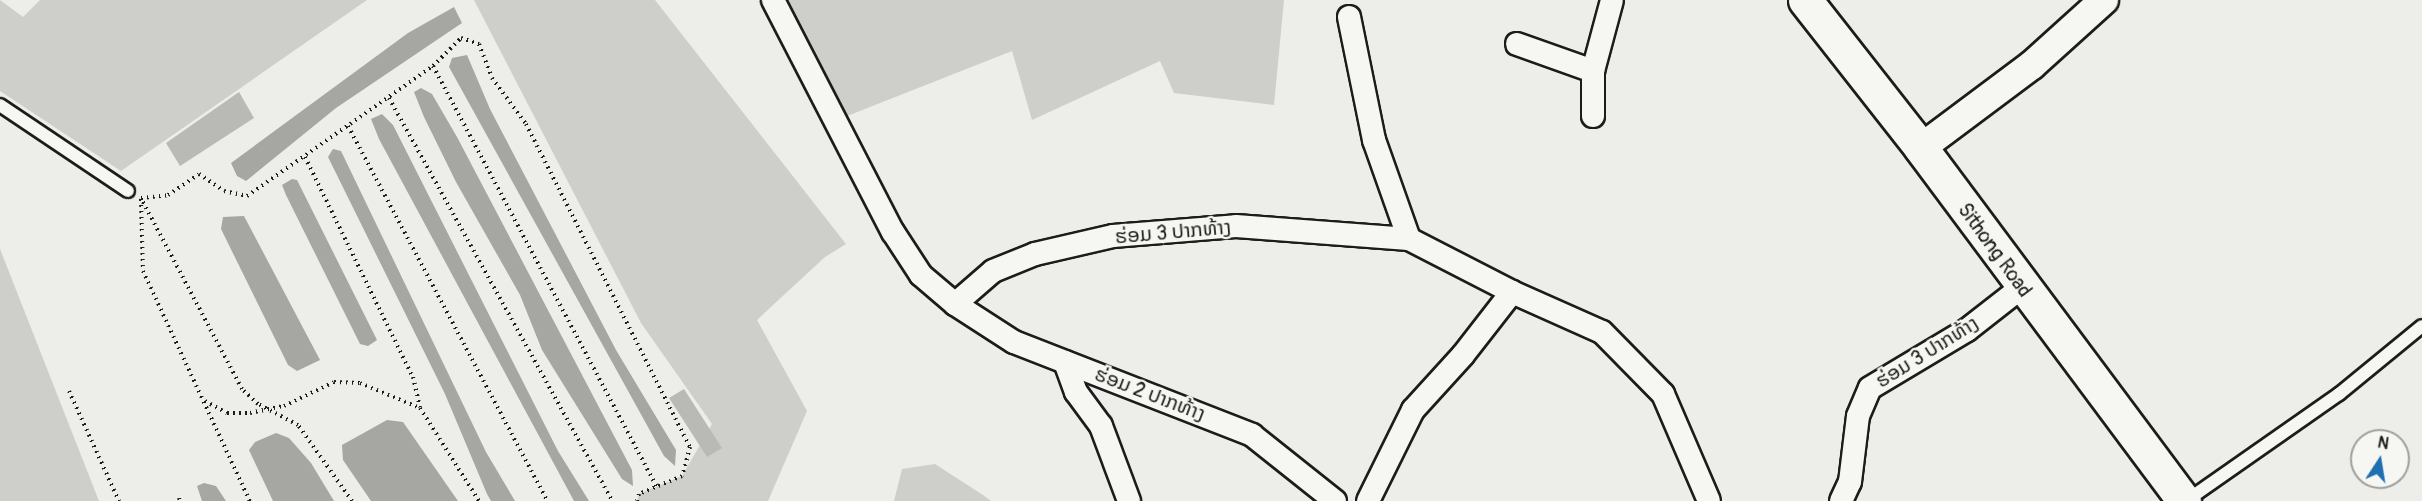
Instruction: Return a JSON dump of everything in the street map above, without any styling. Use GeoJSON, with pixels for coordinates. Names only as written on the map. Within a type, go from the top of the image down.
{"type":"FeatureCollection","features":[{"type":"Feature","properties":{"kind":"main road","name":"Sithong Road"},"geometry":{"type":"LineString","coordinates":[[1805,0],[1921,148],[2022,287],[2185,501]]}},
{"type":"Feature","properties":{"kind":"street","name":"ຮ່ອມ 2 ປາກທ້າງ"},"geometry":{"type":"LineString","coordinates":[[773,0],[893,232],[921,275],[955,304],[1014,342],[1252,435],[1335,501]]}},
{"type":"Feature","properties":{"kind":"street"},"geometry":{"type":"LineString","coordinates":[[1593,117],[1593,71],[1612,0]]}},
{"type":"Feature","properties":{"kind":"street"},"geometry":{"type":"LineString","coordinates":[[1921,148],[2032,65],[2104,0]]}},
{"type":"Feature","properties":{"kind":"street"},"geometry":{"type":"LineString","coordinates":[[1349,17],[1374,140],[1409,239]]}},
{"type":"Feature","properties":{"kind":"street"},"geometry":{"type":"LineString","coordinates":[[1517,44],[1593,71]]}},
{"type":"Feature","properties":{"kind":"street","name":"ຮ່ອມ 3 ປາກທ້າງ"},"geometry":{"type":"LineString","coordinates":[[955,304],[993,271],[1035,254],[1113,236],[1236,226],[1409,239],[1512,292],[1602,332],[1663,394],[1709,501]]}},
{"type":"Feature","properties":{"kind":"street","name":"ຮ່ອມ 3 ປາກທ້າງ"},"geometry":{"type":"LineString","coordinates":[[1841,501],[1850,482],[1858,416],[1870,388],[1967,330],[2022,287]]}},
{"type":"Feature","properties":{"kind":"street"},"geometry":{"type":"LineString","coordinates":[[1368,501],[1413,410],[1463,356],[1512,292]]}},
{"type":"Feature","properties":{"kind":"street"},"geometry":{"type":"LineString","coordinates":[[1065,363],[1076,392],[1101,426],[1129,501]]}},
{"type":"Feature","properties":{"kind":"lane"},"geometry":{"type":"LineString","coordinates":[[0,105],[128,191]]}},
{"type":"Feature","properties":{"kind":"lane"},"geometry":{"type":"LineString","coordinates":[[2185,501],[2339,394],[2422,326]]}},
{"type":"Feature","properties":{"kind":"path"},"geometry":{"type":"LineString","coordinates":[[141,198],[168,195],[199,174],[224,190],[247,196],[433,66],[461,38],[480,44],[492,78],[526,124],[690,447],[682,476],[639,494],[637,501]]}},
{"type":"Feature","properties":{"kind":"path"},"geometry":{"type":"LineString","coordinates":[[433,66],[656,486]]}},
{"type":"Feature","properties":{"kind":"path"},"geometry":{"type":"LineString","coordinates":[[389,98],[612,501]]}},
{"type":"Feature","properties":{"kind":"path"},"geometry":{"type":"LineString","coordinates":[[348,126],[547,501]]}},
{"type":"Feature","properties":{"kind":"path"},"geometry":{"type":"LineString","coordinates":[[305,157],[413,376],[420,408],[479,501]]}},
{"type":"Feature","properties":{"kind":"path"},"geometry":{"type":"LineString","coordinates":[[128,191],[141,198],[242,389],[258,404],[272,408],[298,425],[352,501]]}},
{"type":"Feature","properties":{"kind":"path"},"geometry":{"type":"LineString","coordinates":[[141,198],[143,271],[250,501]]}},
{"type":"Feature","properties":{"kind":"path"},"geometry":{"type":"LineString","coordinates":[[205,401],[227,413],[272,408],[334,382],[360,383],[420,408]]}},
{"type":"Feature","properties":{"kind":"path"},"geometry":{"type":"LineString","coordinates":[[69,391],[119,501]]}},
{"type":"Feature","properties":{"kind":"shaded area"},"geometry":{"type":"Polygon","coordinates":[[[0,0],[23,17],[40,0],[367,0],[121,171],[0,91],[0,0]]]}},
{"type":"Feature","properties":{"kind":"shaded area"},"geometry":{"type":"Polygon","coordinates":[[[474,0],[655,0],[846,244],[825,257],[757,320],[807,411],[768,501],[637,501],[639,494],[682,476],[712,424],[641,323],[474,0]]]}},
{"type":"Feature","properties":{"kind":"shaded area"},"geometry":{"type":"Polygon","coordinates":[[[786,0],[1284,0],[1274,105],[1174,93],[1160,61],[1032,120],[1012,51],[837,120],[786,0]]]}},
{"type":"Feature","properties":{"kind":"shaded area"},"geometry":{"type":"Polygon","coordinates":[[[454,7],[462,23],[336,108],[246,181],[237,176],[231,163],[408,33],[454,7]]]}},
{"type":"Feature","properties":{"kind":"shaded area"},"geometry":{"type":"Polygon","coordinates":[[[467,55],[490,109],[616,350],[676,450],[675,466],[664,456],[449,67],[452,58],[467,55]]]}},
{"type":"Feature","properties":{"kind":"shaded area"},"geometry":{"type":"Polygon","coordinates":[[[421,88],[432,94],[457,137],[632,470],[633,486],[622,479],[542,350],[520,295],[456,182],[424,117],[414,92],[421,88]]]}},
{"type":"Feature","properties":{"kind":"shaded area"},"geometry":{"type":"Polygon","coordinates":[[[382,114],[393,125],[558,451],[589,501],[574,501],[379,139],[371,119],[382,114]]]}},
{"type":"Feature","properties":{"kind":"shaded area"},"geometry":{"type":"Polygon","coordinates":[[[333,149],[341,151],[486,452],[515,501],[491,501],[487,494],[445,394],[328,157],[333,149]]]}},
{"type":"Feature","properties":{"kind":"shaded area"},"geometry":{"type":"Polygon","coordinates":[[[292,179],[297,180],[377,340],[368,346],[360,344],[286,195],[282,185],[292,179]]]}},
{"type":"Feature","properties":{"kind":"shaded area"},"geometry":{"type":"Polygon","coordinates":[[[244,216],[320,360],[297,371],[288,365],[221,229],[223,217],[244,216]]]}},
{"type":"Feature","properties":{"kind":"shaded area"},"geometry":{"type":"Polygon","coordinates":[[[0,249],[99,501],[0,501],[0,249]]]}},
{"type":"Feature","properties":{"kind":"shaded area"},"geometry":{"type":"Polygon","coordinates":[[[387,420],[403,422],[458,501],[371,501],[343,460],[342,445],[387,420]]]}},
{"type":"Feature","properties":{"kind":"shaded area"},"geometry":{"type":"Polygon","coordinates":[[[276,433],[289,438],[311,463],[334,501],[273,501],[249,450],[255,442],[276,433]]]}},
{"type":"Feature","properties":{"kind":"shaded area"},"geometry":{"type":"Polygon","coordinates":[[[935,464],[991,501],[894,501],[902,469],[935,464]]]}},
{"type":"Feature","properties":{"kind":"shaded area"},"geometry":{"type":"Polygon","coordinates":[[[204,483],[216,486],[226,501],[202,501],[197,486],[204,483]]]}},
{"type":"Feature","properties":{"kind":"building"},"geometry":{"type":"Polygon","coordinates":[[[239,92],[254,118],[180,166],[166,143],[239,92]]]}},
{"type":"Feature","properties":{"kind":"building"},"geometry":{"type":"Polygon","coordinates":[[[684,389],[722,448],[707,457],[669,398],[684,389]]]}}]}
